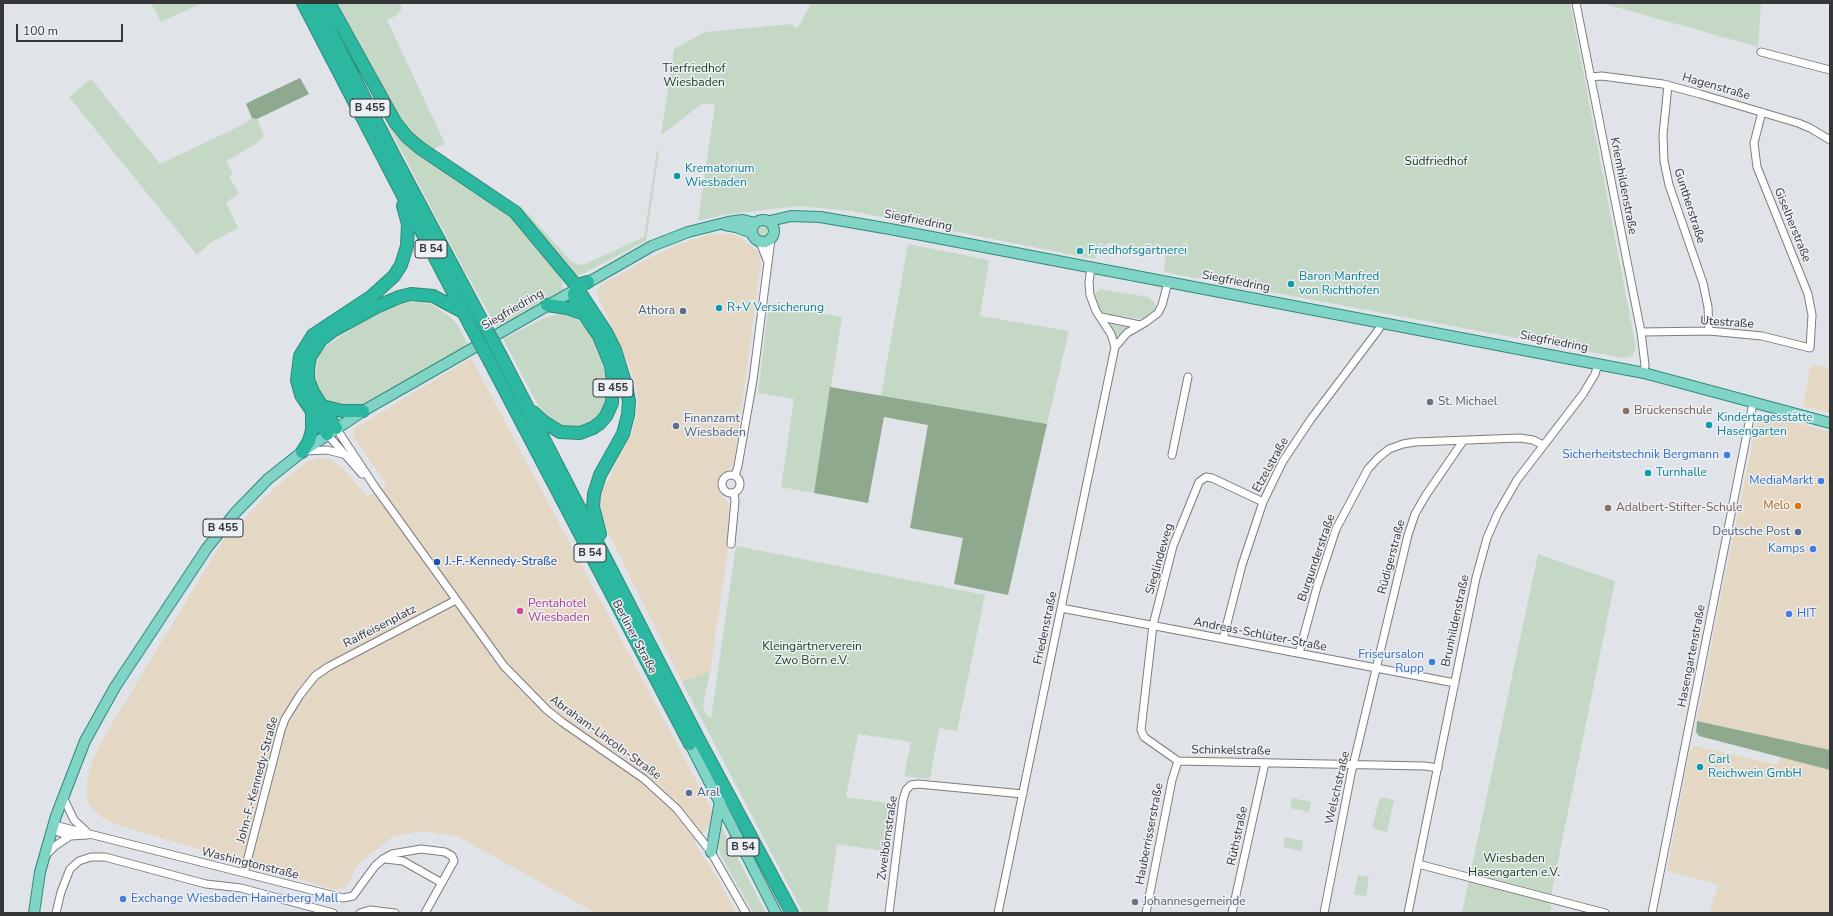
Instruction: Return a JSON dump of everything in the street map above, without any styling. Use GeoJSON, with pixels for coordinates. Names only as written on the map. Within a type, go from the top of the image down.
{"type":"FeatureCollection","features":[{"type":"Feature","properties":{"kind":"highway","name":"B 455"},"geometry":{"type":"LineString","coordinates":[[302,452],[309,441],[312,430],[312,414],[304,403],[298,388],[296,372],[300,356],[312,335],[387,285],[401,266],[407,246],[408,224],[398,186],[303,3]]}},
{"type":"Feature","properties":{"kind":"highway","name":"B 455"},"geometry":{"type":"LineString","coordinates":[[316,3],[526,406],[552,428],[560,432],[572,434],[580,433],[593,428],[606,416],[612,403],[614,392],[611,366],[599,336],[584,314]]}},
{"type":"Feature","properties":{"kind":"highway"},"geometry":{"type":"LineString","coordinates":[[329,3],[395,122],[407,136],[420,148],[514,212],[574,283],[583,285]]}},
{"type":"Feature","properties":{"kind":"highway","name":"B 54"},"geometry":{"type":"LineString","coordinates":[[398,186],[464,313]]}},
{"type":"Feature","properties":{"kind":"highway"},"geometry":{"type":"LineString","coordinates":[[583,285],[575,298],[584,314]]}},
{"type":"Feature","properties":{"kind":"highway"},"geometry":{"type":"LineString","coordinates":[[583,285],[615,350],[626,385],[629,401],[628,415],[623,434],[600,475],[594,494],[593,507],[596,522],[609,564]]}},
{"type":"Feature","properties":{"kind":"highway"},"geometry":{"type":"LineString","coordinates":[[332,431],[322,406],[313,392],[308,380],[308,369],[310,357],[315,348],[334,330],[376,307],[411,294],[433,296],[445,301],[464,313]]}},
{"type":"Feature","properties":{"kind":"highway"},"geometry":{"type":"LineString","coordinates":[[547,305],[567,308],[584,314]]}},
{"type":"Feature","properties":{"kind":"highway","name":"Berliner Straße"},"geometry":{"type":"LineString","coordinates":[[464,313],[690,744]]}},
{"type":"Feature","properties":{"kind":"highway"},"geometry":{"type":"LineString","coordinates":[[322,406],[342,411],[363,411]]}},
{"type":"Feature","properties":{"kind":"highway","name":"B 54"},"geometry":{"type":"LineString","coordinates":[[526,406],[609,564]]}},
{"type":"Feature","properties":{"kind":"highway"},"geometry":{"type":"LineString","coordinates":[[312,414],[332,431]]}},
{"type":"Feature","properties":{"kind":"highway","name":"Berliner Straße"},"geometry":{"type":"LineString","coordinates":[[609,564],[699,740],[792,913]]}},
{"type":"Feature","properties":{"kind":"main road","name":"Siegfriedring"},"geometry":{"type":"LineString","coordinates":[[720,225],[736,227],[752,233],[760,242],[766,242],[772,230],[784,217],[849,221],[1644,373],[1830,423]]}},
{"type":"Feature","properties":{"kind":"main road","name":"Siegfriedring"},"geometry":{"type":"LineString","coordinates":[[332,431],[363,411],[655,244],[688,232],[737,221],[755,222],[764,219],[772,230]]}},
{"type":"Feature","properties":{"kind":"main road"},"geometry":{"type":"LineString","coordinates":[[752,233],[752,228],[755,222]]}},
{"type":"Feature","properties":{"kind":"main road","name":"B 455"},"geometry":{"type":"LineString","coordinates":[[34,913],[38,882],[63,797],[85,741],[116,687],[207,548],[235,513],[268,479],[332,431]]}},
{"type":"Feature","properties":{"kind":"main road","name":"Berliner Straße"},"geometry":{"type":"LineString","coordinates":[[690,744],[776,913]]}},
{"type":"Feature","properties":{"kind":"main road"},"geometry":{"type":"LineString","coordinates":[[712,852],[720,801]]}},
{"type":"Feature","properties":{"kind":"street","name":"Kriemhildenstraße"},"geometry":{"type":"LineString","coordinates":[[1576,3],[1642,332],[1645,365],[1644,373]]}},
{"type":"Feature","properties":{"kind":"street"},"geometry":{"type":"LineString","coordinates":[[1761,52],[1830,70]]}},
{"type":"Feature","properties":{"kind":"street","name":"Hagenstraße"},"geometry":{"type":"LineString","coordinates":[[1590,77],[1602,76],[1668,85],[1762,112],[1810,128],[1830,140]]}},
{"type":"Feature","properties":{"kind":"street","name":"Guntherstraße"},"geometry":{"type":"LineString","coordinates":[[1668,85],[1663,135],[1664,161],[1669,185],[1703,284],[1708,307],[1709,331]]}},
{"type":"Feature","properties":{"kind":"street","name":"Giselherstraße"},"geometry":{"type":"LineString","coordinates":[[1762,112],[1755,137],[1757,166],[1808,294],[1812,315],[1810,348]]}},
{"type":"Feature","properties":{"kind":"street"},"geometry":{"type":"LineString","coordinates":[[735,476],[738,466],[752,380],[772,230]]}},
{"type":"Feature","properties":{"kind":"street"},"geometry":{"type":"LineString","coordinates":[[760,242],[765,252],[768,265]]}},
{"type":"Feature","properties":{"kind":"street"},"geometry":{"type":"LineString","coordinates":[[1091,268],[1089,285],[1092,303],[1111,334],[1115,347]]}},
{"type":"Feature","properties":{"kind":"street"},"geometry":{"type":"LineString","coordinates":[[1115,347],[1127,334],[1158,313],[1162,305],[1168,282]]}},
{"type":"Feature","properties":{"kind":"street"},"geometry":{"type":"LineString","coordinates":[[1101,317],[1140,325]]}},
{"type":"Feature","properties":{"kind":"street","name":"Etzelstraße"},"geometry":{"type":"LineString","coordinates":[[1223,639],[1242,564],[1263,502],[1287,455],[1311,419],[1382,323]]}},
{"type":"Feature","properties":{"kind":"street","name":"Utestraße"},"geometry":{"type":"LineString","coordinates":[[1642,332],[1709,331],[1762,336],[1810,348]]}},
{"type":"Feature","properties":{"kind":"street","name":"Friedenstraße"},"geometry":{"type":"LineString","coordinates":[[998,913],[1115,347]]}},
{"type":"Feature","properties":{"kind":"street","name":"Brunhildenstraße"},"geometry":{"type":"LineString","coordinates":[[1408,913],[1476,578],[1487,538],[1505,499],[1530,462],[1583,394],[1595,374],[1598,364]]}},
{"type":"Feature","properties":{"kind":"street"},"geometry":{"type":"LineString","coordinates":[[1172,455],[1188,377]]}},
{"type":"Feature","properties":{"kind":"street","name":"Hasengartenstraße"},"geometry":{"type":"LineString","coordinates":[[1652,913],[1753,403]]}},
{"type":"Feature","properties":{"kind":"street","name":"Abraham-Lincoln-Straße"},"geometry":{"type":"LineString","coordinates":[[332,431],[343,454],[375,487]]}},
{"type":"Feature","properties":{"kind":"street","name":"Abraham-Lincoln-Straße"},"geometry":{"type":"LineString","coordinates":[[332,431],[375,487],[504,666],[532,696],[562,722],[616,759],[661,793],[692,826],[712,852],[746,913]]}},
{"type":"Feature","properties":{"kind":"street","name":"Burgunderstraße"},"geometry":{"type":"LineString","coordinates":[[1299,654],[1317,587],[1336,529],[1368,469],[1390,449],[1403,444],[1520,438],[1533,440],[1543,445]]}},
{"type":"Feature","properties":{"kind":"street","name":"Rüdigerstraße"},"geometry":{"type":"LineString","coordinates":[[1377,668],[1400,568],[1415,514],[1426,495],[1463,441]]}},
{"type":"Feature","properties":{"kind":"street"},"geometry":{"type":"LineString","coordinates":[[302,452],[327,450],[343,454]]}},
{"type":"Feature","properties":{"kind":"street"},"geometry":{"type":"LineString","coordinates":[[726,476],[735,476],[739,480],[740,487],[734,493],[725,492],[721,484],[726,476]]}},
{"type":"Feature","properties":{"kind":"street","name":"Sieglindeweg"},"geometry":{"type":"LineString","coordinates":[[1153,625],[1173,546],[1196,488],[1202,479],[1206,477],[1212,478],[1263,502]]}},
{"type":"Feature","properties":{"kind":"street"},"geometry":{"type":"LineString","coordinates":[[731,544],[735,501],[734,493]]}},
{"type":"Feature","properties":{"kind":"street","name":"Raiffeisenplatz"},"geometry":{"type":"LineString","coordinates":[[315,676],[328,667],[456,600]]}},
{"type":"Feature","properties":{"kind":"street","name":"Andreas-Schlüter-Straße"},"geometry":{"type":"LineString","coordinates":[[1061,608],[1455,683]]}},
{"type":"Feature","properties":{"kind":"street","name":"Schinkelstraße"},"geometry":{"type":"LineString","coordinates":[[1153,625],[1142,734],[1147,741],[1178,761],[1438,768]]}},
{"type":"Feature","properties":{"kind":"street","name":"Welschstraße"},"geometry":{"type":"LineString","coordinates":[[1324,913],[1336,846],[1377,668]]}},
{"type":"Feature","properties":{"kind":"street","name":"John-F.-Kennedy-Straße"},"geometry":{"type":"LineString","coordinates":[[244,873],[285,719],[300,695],[315,676]]}},
{"type":"Feature","properties":{"kind":"street","name":"Hauberrisserstraße"},"geometry":{"type":"LineString","coordinates":[[1146,913],[1172,780],[1178,761]]}},
{"type":"Feature","properties":{"kind":"street","name":"Rüthstraße"},"geometry":{"type":"LineString","coordinates":[[1232,913],[1265,763]]}},
{"type":"Feature","properties":{"kind":"street","name":"Zweibörnstraße"},"geometry":{"type":"LineString","coordinates":[[889,913],[903,800],[906,790],[910,785],[918,784],[1023,794]]}},
{"type":"Feature","properties":{"kind":"street","name":"Washingtonstraße"},"geometry":{"type":"LineString","coordinates":[[63,797],[77,824],[94,835]]}},
{"type":"Feature","properties":{"kind":"street"},"geometry":{"type":"LineString","coordinates":[[54,825],[58,832],[70,836]]}},
{"type":"Feature","properties":{"kind":"street","name":"Washingtonstraße"},"geometry":{"type":"LineString","coordinates":[[54,825],[343,898],[353,896],[375,866],[392,854],[421,849],[445,852],[452,856],[454,862],[425,913]]}},
{"type":"Feature","properties":{"kind":"street","name":"Washingtonstraße"},"geometry":{"type":"LineString","coordinates":[[70,836],[94,835]]}},
{"type":"Feature","properties":{"kind":"street"},"geometry":{"type":"LineString","coordinates":[[46,855],[55,846],[70,836]]}},
{"type":"Feature","properties":{"kind":"street"},"geometry":{"type":"LineString","coordinates":[[56,913],[61,892],[70,869],[79,861],[91,857],[105,857],[206,884],[242,888],[333,913]]}},
{"type":"Feature","properties":{"kind":"street"},"geometry":{"type":"LineString","coordinates":[[383,859],[403,861],[442,883]]}},
{"type":"Feature","properties":{"kind":"street"},"geometry":{"type":"LineString","coordinates":[[1418,864],[1605,913]]}},
{"type":"Feature","properties":{"kind":"street"},"geometry":{"type":"LineString","coordinates":[[360,913],[370,910],[395,913]]}},
{"type":"Feature","properties":{"kind":"shaded area"},"geometry":{"type":"Polygon","coordinates":[[[712,234],[733,234],[740,237],[758,252],[761,261],[734,461],[732,467],[722,474],[717,482],[718,491],[729,504],[727,556],[710,671],[682,682],[606,528],[601,512],[600,499],[631,434],[635,422],[638,399],[634,379],[626,358],[596,292],[601,285],[651,257],[680,244],[712,234]]]}},
{"type":"Feature","properties":{"kind":"shaded area"},"geometry":{"type":"Polygon","coordinates":[[[471,358],[713,812],[708,828],[694,842],[720,882],[736,913],[596,913],[457,836],[422,831],[392,837],[354,869],[349,884],[346,887],[336,890],[118,825],[103,818],[89,804],[87,796],[87,781],[92,762],[104,737],[224,539],[276,487],[308,461],[320,458],[332,460],[342,468],[367,496],[388,486],[353,436],[354,429],[471,358]]]}},
{"type":"Feature","properties":{"kind":"shaded area"},"geometry":{"type":"Polygon","coordinates":[[[1811,365],[1830,368],[1830,413],[1803,406],[1811,365]]]}},
{"type":"Feature","properties":{"kind":"shaded area"},"geometry":{"type":"Polygon","coordinates":[[[1767,415],[1830,432],[1830,750],[1697,721],[1719,605],[1757,422],[1767,415]]]}},
{"type":"Feature","properties":{"kind":"shaded area"},"geometry":{"type":"Polygon","coordinates":[[[1695,746],[1778,765],[1780,757],[1830,770],[1830,902],[1828,913],[1710,913],[1718,884],[1667,871],[1690,751],[1695,746]]]}},
{"type":"Feature","properties":{"kind":"green space"},"geometry":{"type":"Polygon","coordinates":[[[151,3],[202,3],[161,22],[151,3]]]}},
{"type":"Feature","properties":{"kind":"green space"},"geometry":{"type":"Polygon","coordinates":[[[334,3],[402,3],[401,10],[397,15],[387,20],[445,144],[427,151],[399,123],[334,3]]]}},
{"type":"Feature","properties":{"kind":"green space","name":"Südfriedhof"},"geometry":{"type":"Polygon","coordinates":[[[811,3],[1570,3],[1636,348],[1632,356],[1623,358],[1164,272],[1166,253],[1108,243],[1094,259],[851,211],[798,206],[723,215],[698,221],[715,105],[703,103],[661,135],[674,49],[705,32],[793,24],[793,27],[798,28],[811,3]]]}},
{"type":"Feature","properties":{"kind":"green space"},"geometry":{"type":"Polygon","coordinates":[[[1602,3],[1761,3],[1758,47],[1602,3]]]}},
{"type":"Feature","properties":{"kind":"green space"},"geometry":{"type":"Polygon","coordinates":[[[300,78],[309,94],[257,119],[252,118],[246,104],[300,78]]]}},
{"type":"Feature","properties":{"kind":"green space"},"geometry":{"type":"Polygon","coordinates":[[[91,79],[160,164],[242,125],[252,118],[257,119],[264,136],[256,144],[226,161],[233,174],[229,177],[239,194],[226,202],[238,228],[210,243],[197,255],[69,97],[91,79]]]}},
{"type":"Feature","properties":{"kind":"green space"},"geometry":{"type":"Polygon","coordinates":[[[393,125],[511,215],[550,260],[562,281],[563,290],[498,329],[468,277],[388,126],[393,125]]]}},
{"type":"Feature","properties":{"kind":"green space"},"geometry":{"type":"Polygon","coordinates":[[[657,151],[659,151],[646,241],[576,277],[520,209],[520,205],[571,261],[578,265],[585,264],[644,237],[657,151]]]}},
{"type":"Feature","properties":{"kind":"green space"},"geometry":{"type":"Polygon","coordinates":[[[765,225],[768,226],[768,236],[761,237],[758,236],[757,229],[758,226],[765,225]]]}},
{"type":"Feature","properties":{"kind":"green space"},"geometry":{"type":"Polygon","coordinates":[[[908,244],[989,260],[980,316],[1069,331],[1047,424],[881,396],[908,244]]]}},
{"type":"Feature","properties":{"kind":"green space"},"geometry":{"type":"Polygon","coordinates":[[[1100,289],[1148,297],[1155,303],[1155,311],[1147,319],[1112,315],[1102,312],[1098,308],[1094,299],[1094,295],[1100,289]]]}},
{"type":"Feature","properties":{"kind":"green space"},"geometry":{"type":"Polygon","coordinates":[[[417,302],[432,305],[449,316],[457,324],[469,347],[375,399],[363,404],[343,406],[328,402],[315,383],[315,373],[320,354],[328,345],[361,323],[388,309],[404,303],[417,302]]]}},
{"type":"Feature","properties":{"kind":"green space"},"geometry":{"type":"Polygon","coordinates":[[[769,303],[842,317],[814,493],[781,487],[794,399],[758,393],[769,303]]]}},
{"type":"Feature","properties":{"kind":"green space"},"geometry":{"type":"Polygon","coordinates":[[[562,313],[573,317],[583,324],[592,337],[606,375],[608,395],[604,409],[597,419],[590,425],[574,429],[556,423],[538,405],[503,339],[544,318],[562,313]]]}},
{"type":"Feature","properties":{"kind":"green space"},"geometry":{"type":"Polygon","coordinates":[[[1110,323],[1114,325],[1127,327],[1115,339],[1110,323]]]}},
{"type":"Feature","properties":{"kind":"green space"},"geometry":{"type":"Polygon","coordinates":[[[830,387],[1047,424],[1008,595],[954,584],[963,538],[910,528],[928,425],[884,417],[868,503],[814,493],[830,387]]]}},
{"type":"Feature","properties":{"kind":"green space","name":"Kleingärtnerverein Zwo Börn e.V."},"geometry":{"type":"Polygon","coordinates":[[[736,546],[985,595],[957,731],[939,728],[930,779],[904,776],[911,742],[858,734],[846,797],[896,804],[890,852],[837,844],[827,913],[803,913],[682,682],[710,671],[703,706],[706,714],[711,718],[736,546]]]}},
{"type":"Feature","properties":{"kind":"green space","name":"Wiesbaden Hasengarten e.V."},"geometry":{"type":"Polygon","coordinates":[[[1538,554],[1615,581],[1549,905],[1552,906],[1550,912],[1553,913],[1462,913],[1538,554]]]}},
{"type":"Feature","properties":{"kind":"green space"},"geometry":{"type":"Polygon","coordinates":[[[1697,721],[1830,750],[1830,770],[1699,736],[1696,732],[1697,721]]]}},
{"type":"Feature","properties":{"kind":"green space"},"geometry":{"type":"Polygon","coordinates":[[[1380,797],[1394,800],[1387,832],[1372,828],[1380,797]]]}},
{"type":"Feature","properties":{"kind":"green space"},"geometry":{"type":"Polygon","coordinates":[[[1292,798],[1311,802],[1309,812],[1290,808],[1292,798]]]}},
{"type":"Feature","properties":{"kind":"green space"},"geometry":{"type":"Polygon","coordinates":[[[719,822],[766,913],[753,913],[720,854],[717,840],[719,822]]]}},
{"type":"Feature","properties":{"kind":"green space"},"geometry":{"type":"Polygon","coordinates":[[[1285,837],[1303,841],[1301,851],[1283,847],[1285,837]]]}},
{"type":"Feature","properties":{"kind":"green space"},"geometry":{"type":"Polygon","coordinates":[[[1358,875],[1369,877],[1366,896],[1354,894],[1358,875]]]}},
{"type":"Feature","properties":{"kind":"place","name":"Krematorium Wiesbaden"},"geometry":{"type":"Point","coordinates":[677,176]}},
{"type":"Feature","properties":{"kind":"place","name":"Friedhofsgärtnerei"},"geometry":{"type":"Point","coordinates":[1080,251]}},
{"type":"Feature","properties":{"kind":"place","name":"Baron Manfred von Richthofen"},"geometry":{"type":"Point","coordinates":[1291,284]}},
{"type":"Feature","properties":{"kind":"place","name":"R+V Versicherung"},"geometry":{"type":"Point","coordinates":[719,308]}},
{"type":"Feature","properties":{"kind":"place","name":"Athora"},"geometry":{"type":"Point","coordinates":[683,311]}},
{"type":"Feature","properties":{"kind":"place","name":"St. Michael"},"geometry":{"type":"Point","coordinates":[1430,402]}},
{"type":"Feature","properties":{"kind":"place","name":"Brückenschule"},"geometry":{"type":"Point","coordinates":[1626,411]}},
{"type":"Feature","properties":{"kind":"place","name":"Kindertagesstätte Hasengarten"},"geometry":{"type":"Point","coordinates":[1709,425]}},
{"type":"Feature","properties":{"kind":"place","name":"Finanzamt Wiesbaden"},"geometry":{"type":"Point","coordinates":[676,426]}},
{"type":"Feature","properties":{"kind":"place","name":"Sicherheitstechnik Bergmann"},"geometry":{"type":"Point","coordinates":[1727,455]}},
{"type":"Feature","properties":{"kind":"place","name":"Turnhalle"},"geometry":{"type":"Point","coordinates":[1648,473]}},
{"type":"Feature","properties":{"kind":"place","name":"MediaMarkt"},"geometry":{"type":"Point","coordinates":[1821,481]}},
{"type":"Feature","properties":{"kind":"place","name":"Melo"},"geometry":{"type":"Point","coordinates":[1798,506]}},
{"type":"Feature","properties":{"kind":"place","name":"Adalbert-Stifter-Schule"},"geometry":{"type":"Point","coordinates":[1608,508]}},
{"type":"Feature","properties":{"kind":"place","name":"Deutsche Post"},"geometry":{"type":"Point","coordinates":[1798,532]}},
{"type":"Feature","properties":{"kind":"place","name":"Kamps"},"geometry":{"type":"Point","coordinates":[1813,549]}},
{"type":"Feature","properties":{"kind":"place","name":"J.-F.-Kennedy-Straße"},"geometry":{"type":"Point","coordinates":[437,562]}},
{"type":"Feature","properties":{"kind":"place","name":"Pentahotel Wiesbaden"},"geometry":{"type":"Point","coordinates":[520,611]}},
{"type":"Feature","properties":{"kind":"place","name":"HIT"},"geometry":{"type":"Point","coordinates":[1789,614]}},
{"type":"Feature","properties":{"kind":"place","name":"Friseursalon Rupp"},"geometry":{"type":"Point","coordinates":[1432,662]}},
{"type":"Feature","properties":{"kind":"place","name":"Carl Reichwein GmbH"},"geometry":{"type":"Point","coordinates":[1700,767]}},
{"type":"Feature","properties":{"kind":"place","name":"Aral"},"geometry":{"type":"Point","coordinates":[689,793]}},
{"type":"Feature","properties":{"kind":"place","name":"Exchange Wiesbaden Hainerberg Mall"},"geometry":{"type":"Point","coordinates":[123,899]}},
{"type":"Feature","properties":{"kind":"place","name":"Johannesgemeinde"},"geometry":{"type":"Point","coordinates":[1135,902]}},
{"type":"Feature","properties":{"kind":"park label","name":"Tierfriedhof Wiesbaden"},"geometry":{"type":"Point","coordinates":[694,76]}}]}
